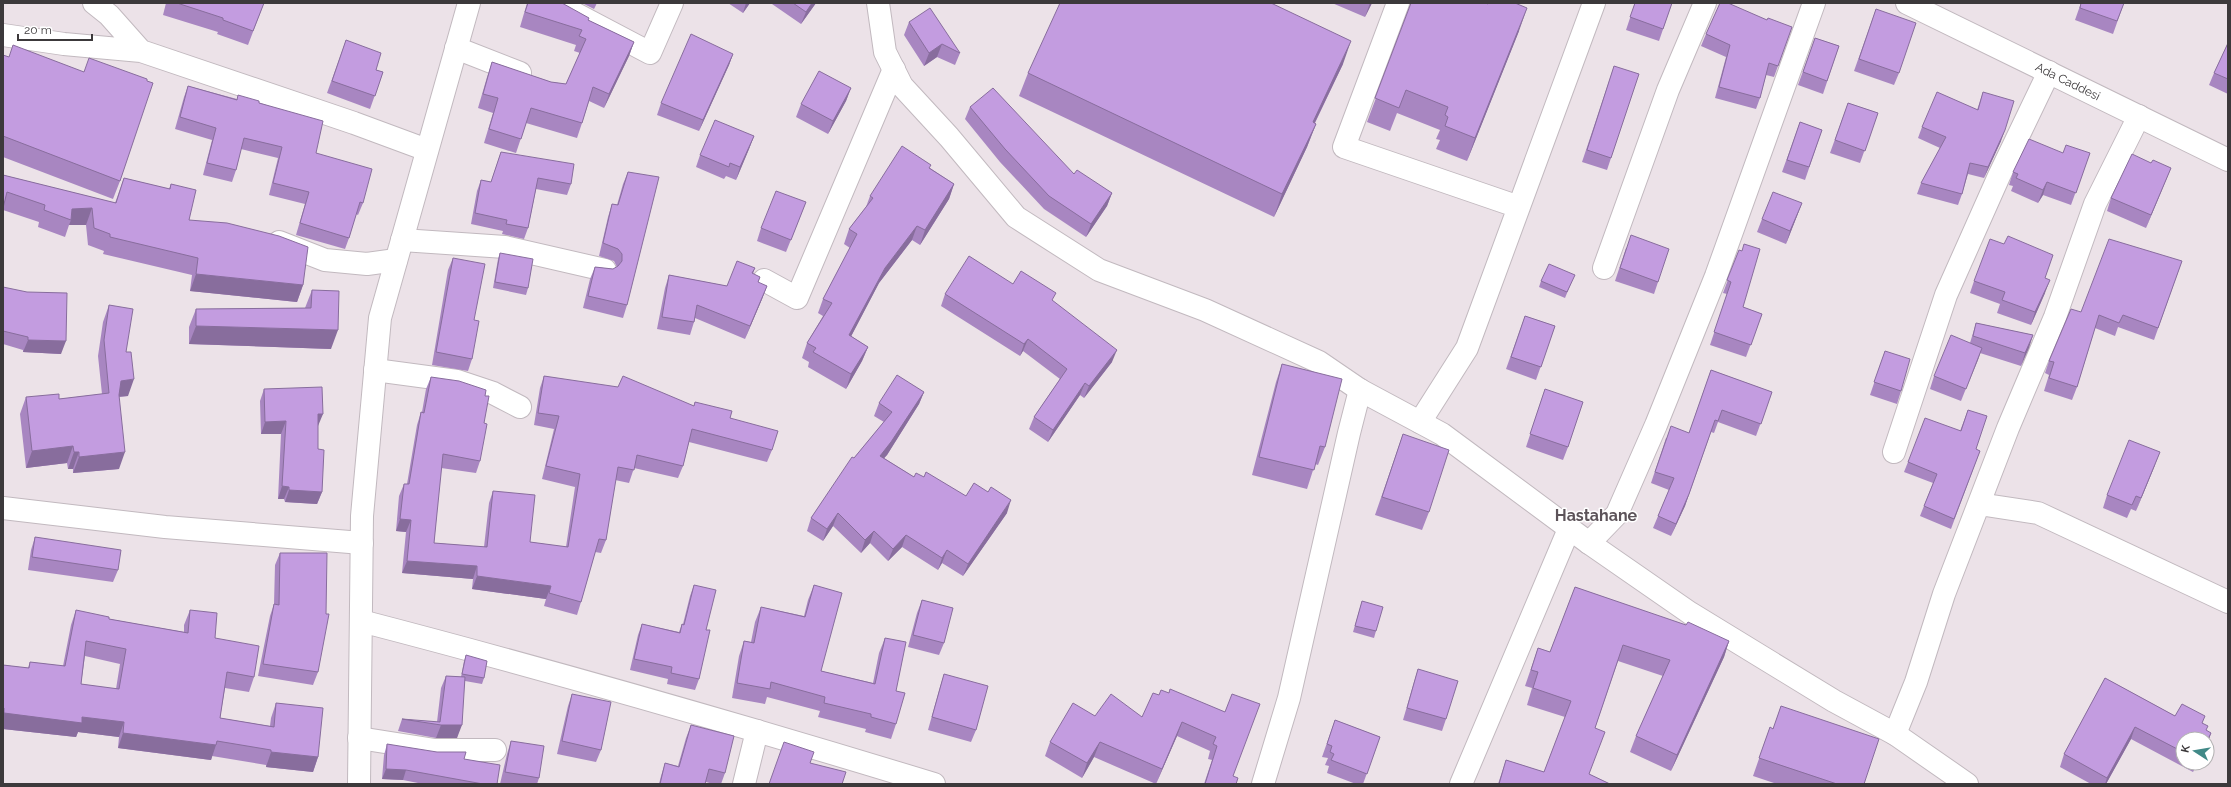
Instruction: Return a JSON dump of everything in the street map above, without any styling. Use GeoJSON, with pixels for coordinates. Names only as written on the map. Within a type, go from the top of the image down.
{"type":"FeatureCollection","features":[{"type":"Feature","properties":{"kind":"street"},"geometry":{"type":"LineString","coordinates":[[94,3],[109,15],[141,51]]}},
{"type":"Feature","properties":{"kind":"street"},"geometry":{"type":"LineString","coordinates":[[359,784],[362,543],[380,318],[469,3]]}},
{"type":"Feature","properties":{"kind":"street"},"geometry":{"type":"LineString","coordinates":[[555,3],[650,53],[672,3]]}},
{"type":"Feature","properties":{"kind":"street"},"geometry":{"type":"LineString","coordinates":[[878,3],[885,52],[902,86],[949,137],[1016,217],[1099,270],[1212,313],[1319,362],[1360,390],[1442,434],[1569,529],[1690,613],[1834,701],[1895,734],[1968,784]]}},
{"type":"Feature","properties":{"kind":"street"},"geometry":{"type":"LineString","coordinates":[[1398,3],[1344,147],[1519,207]]}},
{"type":"Feature","properties":{"kind":"street"},"geometry":{"type":"LineString","coordinates":[[1420,422],[1467,348],[1594,3]]}},
{"type":"Feature","properties":{"kind":"street"},"geometry":{"type":"LineString","coordinates":[[1604,268],[1668,90],[1705,3]]}},
{"type":"Feature","properties":{"kind":"street"},"geometry":{"type":"LineString","coordinates":[[1589,543],[1617,514],[1656,425],[1716,276],[1814,3]]}},
{"type":"Feature","properties":{"kind":"street","name":"Ada Caddesi"},"geometry":{"type":"LineString","coordinates":[[1907,3],[2228,160]]}},
{"type":"Feature","properties":{"kind":"street"},"geometry":{"type":"LineString","coordinates":[[3,35],[64,44],[141,51],[354,123],[427,150]]}},
{"type":"Feature","properties":{"kind":"street"},"geometry":{"type":"LineString","coordinates":[[456,48],[536,79]]}},
{"type":"Feature","properties":{"kind":"street"},"geometry":{"type":"LineString","coordinates":[[764,280],[797,298],[894,69]]}},
{"type":"Feature","properties":{"kind":"street"},"geometry":{"type":"LineString","coordinates":[[1894,452],[1946,295],[1999,176],[2049,72]]}},
{"type":"Feature","properties":{"kind":"street"},"geometry":{"type":"LineString","coordinates":[[1895,734],[1916,682],[1944,594],[2055,317],[2095,204],[2139,116]]}},
{"type":"Feature","properties":{"kind":"street"},"geometry":{"type":"LineString","coordinates":[[262,238],[277,241],[325,260],[367,264],[399,250],[505,247],[605,270]]}},
{"type":"Feature","properties":{"kind":"street"},"geometry":{"type":"LineString","coordinates":[[375,370],[457,382],[493,393],[520,407]]}},
{"type":"Feature","properties":{"kind":"street"},"geometry":{"type":"LineString","coordinates":[[1263,784],[1288,698],[1348,433],[1360,390]]}},
{"type":"Feature","properties":{"kind":"street"},"geometry":{"type":"LineString","coordinates":[[1979,504],[2038,513],[2228,602]]}},
{"type":"Feature","properties":{"kind":"street"},"geometry":{"type":"LineString","coordinates":[[3,508],[165,527],[362,543]]}},
{"type":"Feature","properties":{"kind":"street"},"geometry":{"type":"LineString","coordinates":[[1461,784],[1569,529]]}},
{"type":"Feature","properties":{"kind":"street"},"geometry":{"type":"LineString","coordinates":[[361,621],[504,658],[757,730],[934,784]]}},
{"type":"Feature","properties":{"kind":"street"},"geometry":{"type":"LineString","coordinates":[[744,784],[757,730]]}},
{"type":"Feature","properties":{"kind":"street"},"geometry":{"type":"LineString","coordinates":[[359,738],[435,750],[495,750]]}},
{"type":"Feature","properties":{"kind":"building"},"geometry":{"type":"Polygon","coordinates":[[[177,3],[264,3],[253,31],[223,20],[223,18],[177,3]]]}},
{"type":"Feature","properties":{"kind":"building"},"geometry":{"type":"Polygon","coordinates":[[[528,3],[562,3],[589,18],[588,20],[634,42],[609,94],[593,87],[582,123],[531,108],[521,139],[489,129],[498,98],[483,94],[492,62],[551,82],[566,84],[586,39],[579,36],[582,30],[525,12],[528,3]]]}},
{"type":"Feature","properties":{"kind":"building"},"geometry":{"type":"Polygon","coordinates":[[[793,3],[812,3],[806,12],[793,3]]]}},
{"type":"Feature","properties":{"kind":"building"},"geometry":{"type":"Polygon","coordinates":[[[1060,3],[1271,3],[1351,41],[1313,122],[1316,124],[1282,194],[1028,73],[1060,3]]]}},
{"type":"Feature","properties":{"kind":"building"},"geometry":{"type":"Polygon","coordinates":[[[1411,3],[1515,3],[1527,8],[1475,138],[1445,126],[1448,117],[1445,115],[1448,107],[1406,90],[1399,108],[1375,98],[1411,3]]]}},
{"type":"Feature","properties":{"kind":"building"},"geometry":{"type":"Polygon","coordinates":[[[1635,3],[1672,3],[1663,29],[1630,17],[1635,3]]]}},
{"type":"Feature","properties":{"kind":"building"},"geometry":{"type":"Polygon","coordinates":[[[1720,3],[1728,3],[1767,20],[1768,18],[1792,27],[1778,66],[1769,63],[1760,98],[1719,87],[1730,45],[1706,34],[1720,3]]]}},
{"type":"Feature","properties":{"kind":"building"},"geometry":{"type":"Polygon","coordinates":[[[2081,3],[2124,3],[2117,21],[2080,8],[2081,3]]]}},
{"type":"Feature","properties":{"kind":"building"},"geometry":{"type":"Polygon","coordinates":[[[930,8],[960,53],[942,44],[929,53],[909,22],[930,8]]]}},
{"type":"Feature","properties":{"kind":"building"},"geometry":{"type":"Polygon","coordinates":[[[1876,9],[1916,23],[1899,73],[1859,59],[1876,9]]]}},
{"type":"Feature","properties":{"kind":"building"},"geometry":{"type":"Polygon","coordinates":[[[691,34],[733,54],[703,120],[661,103],[691,34]]]}},
{"type":"Feature","properties":{"kind":"building"},"geometry":{"type":"Polygon","coordinates":[[[1815,38],[1839,46],[1827,81],[1803,72],[1815,38]]]}},
{"type":"Feature","properties":{"kind":"building"},"geometry":{"type":"Polygon","coordinates":[[[346,40],[381,53],[376,70],[383,72],[375,96],[332,81],[346,40]]]}},
{"type":"Feature","properties":{"kind":"building"},"geometry":{"type":"Polygon","coordinates":[[[2228,43],[2228,79],[2214,73],[2228,43]]]}},
{"type":"Feature","properties":{"kind":"building"},"geometry":{"type":"Polygon","coordinates":[[[13,45],[84,72],[89,58],[147,79],[147,81],[153,83],[120,181],[3,136],[3,55],[9,57],[13,45]]]}},
{"type":"Feature","properties":{"kind":"building"},"geometry":{"type":"Polygon","coordinates":[[[1614,66],[1639,74],[1611,158],[1587,150],[1614,66]]]}},
{"type":"Feature","properties":{"kind":"building"},"geometry":{"type":"Polygon","coordinates":[[[819,71],[851,88],[833,121],[801,104],[819,71]]]}},
{"type":"Feature","properties":{"kind":"building"},"geometry":{"type":"Polygon","coordinates":[[[188,86],[237,100],[238,95],[259,101],[259,103],[323,121],[316,153],[372,169],[363,203],[360,202],[349,238],[300,223],[309,192],[273,183],[282,147],[244,138],[236,170],[207,163],[216,128],[180,117],[188,86]]]}},
{"type":"Feature","properties":{"kind":"building"},"geometry":{"type":"Polygon","coordinates":[[[993,88],[1074,174],[1077,170],[1112,193],[1091,224],[1049,196],[1005,149],[970,107],[993,88]]]}},
{"type":"Feature","properties":{"kind":"building"},"geometry":{"type":"Polygon","coordinates":[[[1937,92],[1978,110],[1983,92],[2014,101],[2005,130],[1988,167],[1970,163],[1962,194],[1921,183],[1946,137],[1922,127],[1937,92]]]}},
{"type":"Feature","properties":{"kind":"building"},"geometry":{"type":"Polygon","coordinates":[[[1848,103],[1878,113],[1865,151],[1835,140],[1848,103]]]}},
{"type":"Feature","properties":{"kind":"building"},"geometry":{"type":"Polygon","coordinates":[[[715,120],[754,136],[740,167],[730,163],[729,167],[700,155],[715,120]]]}},
{"type":"Feature","properties":{"kind":"building"},"geometry":{"type":"Polygon","coordinates":[[[1800,122],[1822,130],[1809,167],[1787,160],[1800,122]]]}},
{"type":"Feature","properties":{"kind":"building"},"geometry":{"type":"Polygon","coordinates":[[[2029,139],[2063,153],[2066,145],[2090,153],[2076,193],[2047,182],[2043,190],[2016,178],[2018,174],[2013,172],[2029,139]]]}},
{"type":"Feature","properties":{"kind":"building"},"geometry":{"type":"Polygon","coordinates":[[[902,146],[931,165],[929,168],[954,184],[925,230],[917,226],[885,268],[849,335],[868,347],[851,374],[813,352],[816,348],[807,343],[832,303],[823,299],[857,234],[849,229],[873,198],[870,196],[902,146]]]}},
{"type":"Feature","properties":{"kind":"building"},"geometry":{"type":"Polygon","coordinates":[[[501,152],[574,164],[571,184],[538,178],[528,228],[506,224],[507,220],[475,213],[481,180],[491,182],[501,152]]]}},
{"type":"Feature","properties":{"kind":"building"},"geometry":{"type":"Polygon","coordinates":[[[2132,154],[2151,163],[2153,160],[2171,168],[2151,215],[2111,198],[2132,154]]]}},
{"type":"Feature","properties":{"kind":"building"},"geometry":{"type":"Polygon","coordinates":[[[628,172],[659,177],[627,305],[588,296],[595,267],[613,269],[622,261],[622,254],[618,249],[603,243],[612,204],[618,205],[628,172]]]}},
{"type":"Feature","properties":{"kind":"building"},"geometry":{"type":"Polygon","coordinates":[[[3,175],[116,203],[124,178],[170,189],[171,184],[196,190],[189,220],[227,223],[279,236],[308,247],[303,285],[196,274],[198,258],[110,237],[110,234],[94,228],[92,208],[72,209],[71,220],[44,210],[45,205],[7,192],[3,208],[3,175]]]}},
{"type":"Feature","properties":{"kind":"building"},"geometry":{"type":"Polygon","coordinates":[[[776,191],[806,202],[791,240],[761,228],[776,191]]]}},
{"type":"Feature","properties":{"kind":"building"},"geometry":{"type":"Polygon","coordinates":[[[1773,192],[1802,203],[1790,231],[1762,219],[1773,192]]]}},
{"type":"Feature","properties":{"kind":"building"},"geometry":{"type":"Polygon","coordinates":[[[1631,235],[1669,249],[1658,282],[1620,268],[1631,235]]]}},
{"type":"Feature","properties":{"kind":"building"},"geometry":{"type":"Polygon","coordinates":[[[2008,236],[2053,255],[2045,278],[2050,280],[2035,312],[2002,300],[2005,292],[1974,281],[1990,239],[2004,244],[2008,236]]]}},
{"type":"Feature","properties":{"kind":"building"},"geometry":{"type":"Polygon","coordinates":[[[2109,239],[2182,261],[2158,328],[2123,315],[2119,323],[2099,315],[2077,387],[2049,378],[2054,362],[2049,361],[2071,309],[2081,312],[2109,239]]]}},
{"type":"Feature","properties":{"kind":"building"},"geometry":{"type":"Polygon","coordinates":[[[1744,244],[1760,249],[1743,307],[1762,314],[1751,345],[1714,332],[1731,282],[1727,280],[1739,250],[1742,251],[1744,244]]]}},
{"type":"Feature","properties":{"kind":"building"},"geometry":{"type":"Polygon","coordinates":[[[500,253],[533,259],[528,288],[495,282],[500,253]]]}},
{"type":"Feature","properties":{"kind":"building"},"geometry":{"type":"Polygon","coordinates":[[[969,256],[1013,284],[1021,271],[1056,293],[1052,300],[1117,350],[1089,386],[1085,383],[1053,430],[1034,417],[1067,369],[1028,339],[1024,344],[945,294],[969,256]]]}},
{"type":"Feature","properties":{"kind":"building"},"geometry":{"type":"Polygon","coordinates":[[[453,258],[485,264],[474,320],[479,321],[472,359],[436,352],[453,258]]]}},
{"type":"Feature","properties":{"kind":"building"},"geometry":{"type":"Polygon","coordinates":[[[737,261],[755,268],[752,273],[760,277],[758,282],[767,286],[750,326],[697,305],[694,322],[662,317],[669,275],[727,286],[737,261]]]}},
{"type":"Feature","properties":{"kind":"building"},"geometry":{"type":"Polygon","coordinates":[[[1549,264],[1575,275],[1567,292],[1541,281],[1549,264]]]}},
{"type":"Feature","properties":{"kind":"building"},"geometry":{"type":"Polygon","coordinates":[[[3,287],[27,292],[67,293],[66,341],[28,340],[28,337],[3,331],[3,287]]]}},
{"type":"Feature","properties":{"kind":"building"},"geometry":{"type":"Polygon","coordinates":[[[312,290],[339,291],[338,330],[196,326],[196,309],[311,308],[312,290]]]}},
{"type":"Feature","properties":{"kind":"building"},"geometry":{"type":"Polygon","coordinates":[[[109,305],[133,309],[126,352],[131,352],[134,379],[121,381],[119,395],[125,452],[79,457],[79,452],[74,452],[73,446],[32,451],[26,397],[59,394],[59,399],[109,393],[104,340],[109,305]]]}},
{"type":"Feature","properties":{"kind":"building"},"geometry":{"type":"Polygon","coordinates":[[[1525,316],[1555,326],[1541,367],[1511,357],[1525,316]]]}},
{"type":"Feature","properties":{"kind":"building"},"geometry":{"type":"Polygon","coordinates":[[[1976,323],[2033,335],[2025,353],[1973,336],[1976,323]]]}},
{"type":"Feature","properties":{"kind":"building"},"geometry":{"type":"Polygon","coordinates":[[[1951,335],[1982,348],[1966,389],[1934,376],[1951,335]]]}},
{"type":"Feature","properties":{"kind":"building"},"geometry":{"type":"Polygon","coordinates":[[[1885,351],[1910,359],[1901,391],[1874,382],[1885,351]]]}},
{"type":"Feature","properties":{"kind":"building"},"geometry":{"type":"Polygon","coordinates":[[[1282,364],[1342,379],[1325,447],[1320,446],[1314,470],[1259,457],[1282,364]]]}},
{"type":"Feature","properties":{"kind":"building"},"geometry":{"type":"Polygon","coordinates":[[[1711,370],[1772,392],[1761,424],[1722,410],[1718,421],[1715,420],[1689,494],[1676,524],[1658,516],[1674,478],[1655,472],[1671,426],[1689,433],[1711,370]]]}},
{"type":"Feature","properties":{"kind":"building"},"geometry":{"type":"Polygon","coordinates":[[[897,375],[924,392],[880,456],[914,477],[916,473],[924,477],[926,472],[966,496],[974,483],[988,492],[991,487],[1011,500],[968,564],[947,550],[942,558],[906,535],[893,549],[874,531],[865,540],[838,513],[827,529],[811,518],[852,457],[854,458],[892,412],[879,403],[897,375]]]}},
{"type":"Feature","properties":{"kind":"building"},"geometry":{"type":"Polygon","coordinates":[[[544,376],[618,387],[623,376],[694,406],[695,402],[732,411],[730,418],[778,431],[772,450],[692,429],[683,466],[637,455],[634,470],[618,467],[606,540],[599,539],[581,602],[549,593],[551,586],[477,576],[477,566],[407,561],[411,520],[400,519],[404,484],[409,484],[421,412],[424,413],[431,377],[459,381],[486,390],[485,396],[489,396],[484,423],[487,424],[480,461],[443,454],[434,543],[487,547],[493,491],[535,495],[530,542],[568,547],[580,474],[546,466],[559,416],[538,413],[544,376]]]}},
{"type":"Feature","properties":{"kind":"building"},"geometry":{"type":"Polygon","coordinates":[[[322,387],[323,414],[318,414],[318,449],[324,450],[322,492],[289,490],[289,487],[282,486],[286,421],[265,422],[264,389],[322,387]]]}},
{"type":"Feature","properties":{"kind":"building"},"geometry":{"type":"Polygon","coordinates":[[[1545,389],[1583,402],[1568,447],[1530,434],[1545,389]]]}},
{"type":"Feature","properties":{"kind":"building"},"geometry":{"type":"Polygon","coordinates":[[[1968,410],[1987,416],[1976,449],[1980,451],[1954,519],[1924,506],[1937,474],[1908,462],[1925,418],[1961,431],[1968,410]]]}},
{"type":"Feature","properties":{"kind":"building"},"geometry":{"type":"Polygon","coordinates":[[[1403,434],[1449,450],[1429,512],[1382,497],[1403,434]]]}},
{"type":"Feature","properties":{"kind":"building"},"geometry":{"type":"Polygon","coordinates":[[[2129,440],[2160,452],[2141,498],[2136,496],[2132,505],[2107,495],[2129,440]]]}},
{"type":"Feature","properties":{"kind":"building"},"geometry":{"type":"Polygon","coordinates":[[[35,537],[121,550],[118,570],[32,557],[35,537]]]}},
{"type":"Feature","properties":{"kind":"building"},"geometry":{"type":"Polygon","coordinates":[[[280,553],[327,553],[326,614],[329,614],[318,672],[263,664],[274,604],[279,605],[280,553]]]}},
{"type":"Feature","properties":{"kind":"building"},"geometry":{"type":"Polygon","coordinates":[[[694,585],[716,590],[706,630],[710,630],[699,679],[671,673],[672,667],[634,659],[642,624],[680,633],[682,624],[684,625],[694,585]]]}},
{"type":"Feature","properties":{"kind":"building"},"geometry":{"type":"Polygon","coordinates":[[[814,585],[842,593],[821,671],[875,684],[885,638],[906,642],[896,691],[905,693],[896,724],[871,717],[871,714],[824,703],[825,697],[771,682],[770,689],[737,683],[744,641],[754,643],[761,607],[805,617],[814,585]]]}},
{"type":"Feature","properties":{"kind":"building"},"geometry":{"type":"Polygon","coordinates":[[[1575,587],[1686,625],[1688,622],[1729,641],[1677,755],[1636,736],[1670,660],[1623,645],[1595,728],[1605,732],[1589,774],[1610,784],[1499,784],[1506,760],[1544,772],[1571,701],[1533,688],[1538,672],[1531,670],[1538,648],[1550,652],[1575,587]]]}},
{"type":"Feature","properties":{"kind":"building"},"geometry":{"type":"Polygon","coordinates":[[[922,600],[953,608],[944,643],[913,635],[922,600]]]}},
{"type":"Feature","properties":{"kind":"building"},"geometry":{"type":"Polygon","coordinates":[[[1362,601],[1383,607],[1376,631],[1355,626],[1362,601]]]}},
{"type":"Feature","properties":{"kind":"building"},"geometry":{"type":"Polygon","coordinates":[[[76,610],[109,617],[109,619],[188,633],[190,610],[217,613],[215,638],[259,646],[254,677],[227,672],[220,718],[274,727],[276,703],[323,708],[318,757],[271,752],[271,750],[217,741],[216,745],[123,733],[124,722],[82,717],[82,723],[4,713],[3,665],[29,668],[30,662],[65,666],[76,610]],[[86,641],[81,684],[119,689],[126,649],[86,641]]]}},
{"type":"Feature","properties":{"kind":"building"},"geometry":{"type":"Polygon","coordinates":[[[466,655],[487,661],[484,678],[462,674],[466,655]]]}},
{"type":"Feature","properties":{"kind":"building"},"geometry":{"type":"Polygon","coordinates":[[[1418,669],[1458,681],[1446,719],[1407,708],[1418,669]]]}},
{"type":"Feature","properties":{"kind":"building"},"geometry":{"type":"Polygon","coordinates":[[[944,674],[988,686],[976,730],[932,717],[944,674]]]}},
{"type":"Feature","properties":{"kind":"building"},"geometry":{"type":"Polygon","coordinates":[[[446,676],[465,677],[462,725],[441,725],[402,719],[440,722],[446,676]]]}},
{"type":"Feature","properties":{"kind":"building"},"geometry":{"type":"Polygon","coordinates":[[[2105,678],[2175,716],[2182,704],[2205,716],[2202,723],[2208,726],[2206,730],[2208,731],[2175,731],[2175,748],[2135,727],[2107,778],[2064,754],[2105,678]]]}},
{"type":"Feature","properties":{"kind":"building"},"geometry":{"type":"Polygon","coordinates":[[[1170,689],[1225,712],[1232,694],[1260,704],[1233,776],[1238,778],[1236,784],[1205,784],[1217,746],[1213,744],[1216,737],[1182,722],[1162,769],[1100,742],[1087,763],[1050,742],[1073,703],[1095,716],[1111,694],[1142,717],[1153,693],[1159,695],[1161,690],[1169,693],[1170,689]]]}},
{"type":"Feature","properties":{"kind":"building"},"geometry":{"type":"Polygon","coordinates":[[[572,694],[611,702],[601,750],[562,741],[572,694]]]}},
{"type":"Feature","properties":{"kind":"building"},"geometry":{"type":"Polygon","coordinates":[[[1781,706],[1879,739],[1864,784],[1837,784],[1759,758],[1770,727],[1773,729],[1781,706]]]}},
{"type":"Feature","properties":{"kind":"building"},"geometry":{"type":"Polygon","coordinates":[[[1335,720],[1380,737],[1367,774],[1331,760],[1334,754],[1330,752],[1332,746],[1327,744],[1335,720]]]}},
{"type":"Feature","properties":{"kind":"building"},"geometry":{"type":"Polygon","coordinates":[[[691,725],[734,736],[725,773],[709,769],[705,784],[660,784],[665,763],[679,767],[691,725]]]}},
{"type":"Feature","properties":{"kind":"building"},"geometry":{"type":"Polygon","coordinates":[[[511,741],[544,746],[539,778],[505,772],[511,741]]]}},
{"type":"Feature","properties":{"kind":"building"},"geometry":{"type":"Polygon","coordinates":[[[784,742],[814,752],[810,763],[846,772],[842,784],[769,784],[784,742]]]}},
{"type":"Feature","properties":{"kind":"building"},"geometry":{"type":"Polygon","coordinates":[[[387,744],[437,752],[466,752],[464,759],[500,765],[497,784],[483,784],[406,770],[386,769],[387,744]]]}},
{"type":"Feature","properties":{"kind":"district","name":"Hastahane"},"geometry":{"type":"Point","coordinates":[1596,515]}}]}
